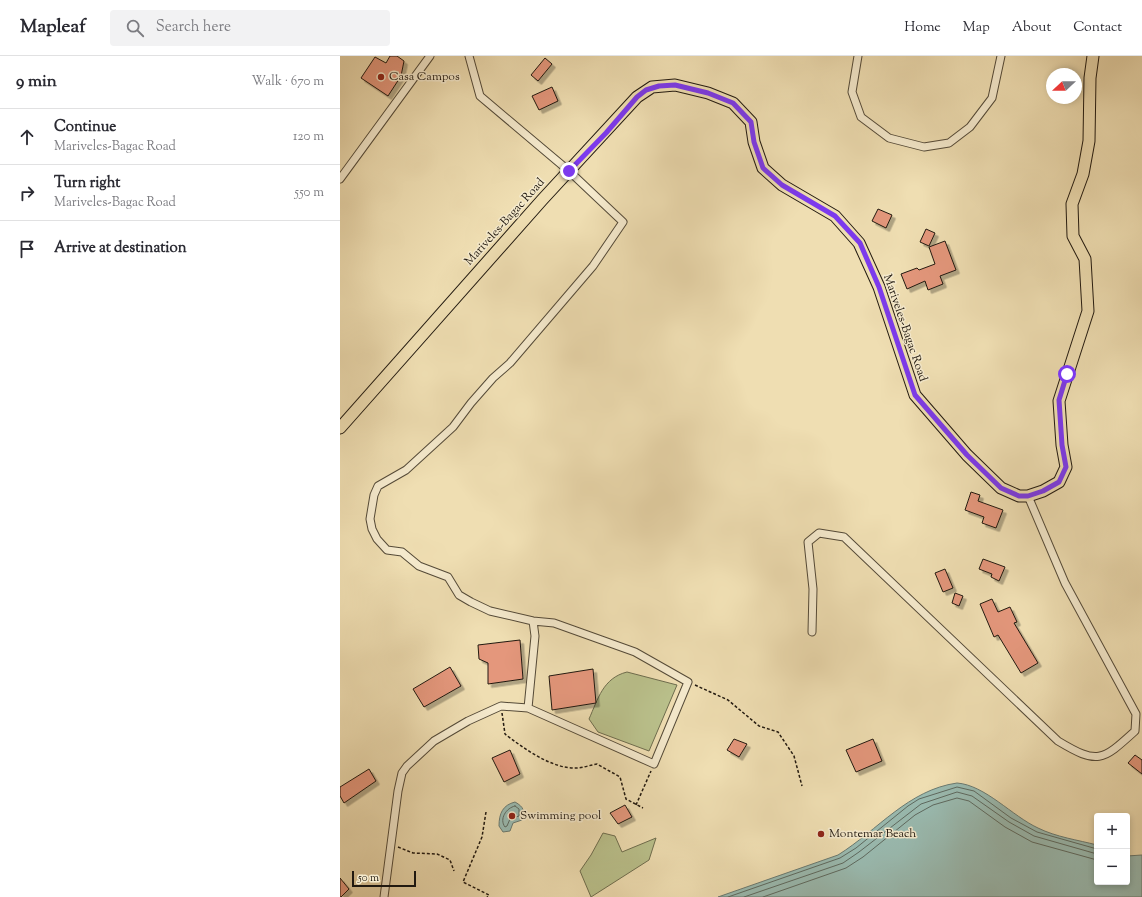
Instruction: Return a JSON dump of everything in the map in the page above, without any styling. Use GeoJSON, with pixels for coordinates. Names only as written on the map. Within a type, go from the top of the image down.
{"type":"FeatureCollection","features":[{"type":"Feature","properties":{"kind":"main road"},"geometry":{"type":"LineString","coordinates":[[1028,496],[1043,491],[1059,482],[1066,467],[1062,445],[1059,400],[1088,311],[1085,259],[1073,236],[1072,204],[1084,174],[1089,141],[1090,78],[1093,56]]}},
{"type":"Feature","properties":{"kind":"main road","name":"Mariveles-Bagac Road"},"geometry":{"type":"LineString","coordinates":[[340,428],[637,97],[646,90],[659,86],[675,85],[708,93],[733,103],[751,122],[754,142],[763,168],[782,185],[835,216],[860,243],[879,287],[915,395],[967,455],[1001,488],[1019,496],[1028,496]]}},
{"type":"Feature","properties":{"kind":"street"},"geometry":{"type":"LineString","coordinates":[[340,179],[430,56]]}},
{"type":"Feature","properties":{"kind":"street"},"geometry":{"type":"LineString","coordinates":[[384,897],[398,791],[402,773],[407,766],[434,741],[468,721],[501,706],[528,708],[654,764],[688,682],[635,652],[554,623],[490,611],[459,595],[448,577],[418,566],[402,552],[387,550],[374,534],[370,519],[374,495],[378,486],[406,470],[453,427],[471,403],[510,364],[593,266],[623,222],[569,171],[480,96],[469,56]]}},
{"type":"Feature","properties":{"kind":"street"},"geometry":{"type":"LineString","coordinates":[[858,56],[852,92],[861,117],[889,138],[924,147],[949,143],[970,127],[992,98],[1001,56]]}},
{"type":"Feature","properties":{"kind":"street"},"geometry":{"type":"LineString","coordinates":[[812,632],[814,589],[808,542],[819,533],[844,537],[1058,741],[1080,754],[1095,757],[1112,752],[1135,731],[1136,714],[1065,583],[1028,496]]}},
{"type":"Feature","properties":{"kind":"street"},"geometry":{"type":"LineString","coordinates":[[528,708],[536,636],[534,620]]}},
{"type":"Feature","properties":{"kind":"path"},"geometry":{"type":"LineString","coordinates":[[688,682],[706,688],[728,700],[759,726],[778,732],[794,756],[802,786]]}},
{"type":"Feature","properties":{"kind":"path"},"geometry":{"type":"LineString","coordinates":[[501,706],[505,734],[541,758],[561,766],[575,768],[598,764],[620,777],[626,799],[643,808]]}},
{"type":"Feature","properties":{"kind":"path"},"geometry":{"type":"LineString","coordinates":[[636,805],[654,764]]}},
{"type":"Feature","properties":{"kind":"path"},"geometry":{"type":"LineString","coordinates":[[486,812],[482,837],[464,882],[491,897]]}},
{"type":"Feature","properties":{"kind":"path"},"geometry":{"type":"LineString","coordinates":[[391,846],[403,848],[413,853],[437,854],[450,860],[454,871]]}},
{"type":"Feature","properties":{"kind":"green space"},"geometry":{"type":"Polygon","coordinates":[[[627,672],[677,685],[649,751],[598,732],[589,719],[602,690],[612,679],[627,672]]]}},
{"type":"Feature","properties":{"kind":"green space"},"geometry":{"type":"Polygon","coordinates":[[[603,833],[615,836],[622,852],[656,838],[649,860],[591,897],[580,871],[603,833]]]}},
{"type":"Feature","properties":{"kind":"water"},"geometry":{"type":"Polygon","coordinates":[[[957,783],[978,789],[1028,823],[1038,828],[1060,836],[1094,844],[1094,885],[1130,885],[1130,856],[1142,855],[1142,897],[718,897],[838,855],[908,802],[939,787],[957,783]]]}},
{"type":"Feature","properties":{"kind":"water","name":"Swimming pool"},"geometry":{"type":"Polygon","coordinates":[[[515,802],[523,810],[522,820],[513,823],[510,831],[503,832],[499,826],[502,810],[507,805],[515,802]]]}},
{"type":"Feature","properties":{"kind":"building","name":"Casa Campos"},"geometry":{"type":"Polygon","coordinates":[[[390,56],[397,56],[404,61],[401,76],[388,96],[361,78],[375,57],[386,63],[390,56]]]}},
{"type":"Feature","properties":{"kind":"building"},"geometry":{"type":"Polygon","coordinates":[[[545,58],[552,64],[538,81],[531,75],[545,58]]]}},
{"type":"Feature","properties":{"kind":"building"},"geometry":{"type":"Polygon","coordinates":[[[552,87],[558,101],[539,110],[532,96],[552,87]]]}},
{"type":"Feature","properties":{"kind":"building"},"geometry":{"type":"Polygon","coordinates":[[[878,209],[892,215],[886,228],[872,221],[878,209]]]}},
{"type":"Feature","properties":{"kind":"building"},"geometry":{"type":"Polygon","coordinates":[[[926,229],[935,233],[929,246],[920,242],[926,229]]]}},
{"type":"Feature","properties":{"kind":"building"},"geometry":{"type":"Polygon","coordinates":[[[945,241],[956,270],[940,276],[943,284],[928,290],[925,281],[907,289],[901,274],[917,268],[919,270],[935,264],[929,247],[945,241]]]}},
{"type":"Feature","properties":{"kind":"building"},"geometry":{"type":"Polygon","coordinates":[[[971,492],[980,495],[978,501],[1003,510],[996,528],[982,523],[984,517],[965,510],[971,492]]]}},
{"type":"Feature","properties":{"kind":"building"},"geometry":{"type":"Polygon","coordinates":[[[983,559],[1005,567],[999,581],[991,577],[992,574],[979,569],[983,559]]]}},
{"type":"Feature","properties":{"kind":"building"},"geometry":{"type":"Polygon","coordinates":[[[945,569],[953,588],[943,592],[935,573],[945,569]]]}},
{"type":"Feature","properties":{"kind":"building"},"geometry":{"type":"Polygon","coordinates":[[[955,593],[963,596],[959,606],[952,603],[955,593]]]}},
{"type":"Feature","properties":{"kind":"building"},"geometry":{"type":"Polygon","coordinates":[[[992,599],[998,612],[1010,607],[1017,622],[1014,623],[1038,663],[1021,673],[998,635],[994,637],[980,604],[992,599]]]}},
{"type":"Feature","properties":{"kind":"building"},"geometry":{"type":"Polygon","coordinates":[[[520,640],[523,679],[488,684],[488,663],[479,659],[478,645],[520,640]]]}},
{"type":"Feature","properties":{"kind":"building"},"geometry":{"type":"Polygon","coordinates":[[[450,667],[461,686],[424,707],[413,689],[450,667]]]}},
{"type":"Feature","properties":{"kind":"building"},"geometry":{"type":"Polygon","coordinates":[[[593,669],[596,703],[552,710],[549,676],[593,669]]]}},
{"type":"Feature","properties":{"kind":"building"},"geometry":{"type":"Polygon","coordinates":[[[734,739],[747,744],[739,757],[727,750],[734,739]]]}},
{"type":"Feature","properties":{"kind":"building"},"geometry":{"type":"Polygon","coordinates":[[[873,739],[882,761],[856,772],[846,750],[873,739]]]}},
{"type":"Feature","properties":{"kind":"building"},"geometry":{"type":"Polygon","coordinates":[[[510,750],[520,774],[504,782],[492,758],[510,750]]]}},
{"type":"Feature","properties":{"kind":"building"},"geometry":{"type":"Polygon","coordinates":[[[1135,755],[1142,760],[1142,774],[1128,763],[1135,755]]]}},
{"type":"Feature","properties":{"kind":"building"},"geometry":{"type":"Polygon","coordinates":[[[369,769],[376,781],[344,803],[340,796],[340,787],[369,769]]]}},
{"type":"Feature","properties":{"kind":"building"},"geometry":{"type":"Polygon","coordinates":[[[625,805],[632,817],[618,824],[610,813],[625,805]]]}},
{"type":"Feature","properties":{"kind":"building"},"geometry":{"type":"Polygon","coordinates":[[[340,878],[349,889],[341,897],[340,897],[340,878]]]}},
{"type":"Feature","properties":{"kind":"place","name":"Casa Campos"},"geometry":{"type":"Point","coordinates":[381,77]}},
{"type":"Feature","properties":{"kind":"place","name":"Swimming pool"},"geometry":{"type":"Point","coordinates":[512,816]}},
{"type":"Feature","properties":{"kind":"place","name":"Montemar Beach"},"geometry":{"type":"Point","coordinates":[821,834]}},
{"type":"Feature","properties":{"kind":"route"},"geometry":{"type":"LineString","coordinates":[[569,171],[606,133],[637,97],[652,87],[675,85],[708,93],[733,103],[751,122],[754,142],[763,168],[782,185],[835,216],[860,243],[879,287],[915,395],[967,455],[1001,488],[1019,496],[1028,496],[1043,491],[1059,482],[1066,467],[1062,445],[1059,400],[1067,374]]}}]}
